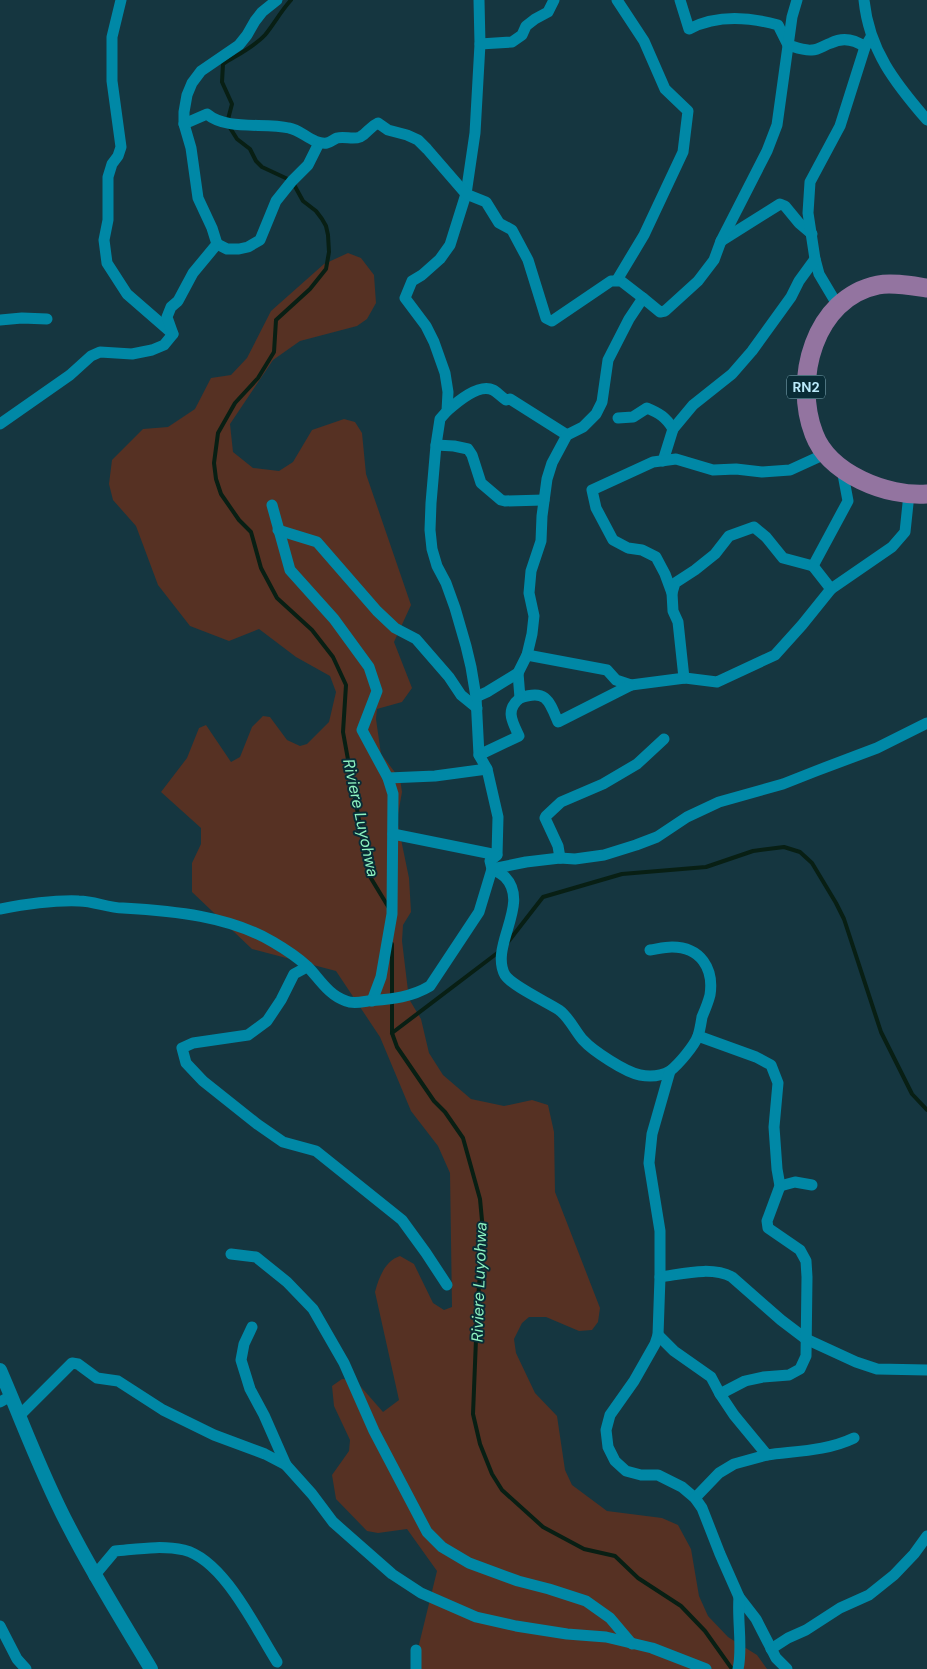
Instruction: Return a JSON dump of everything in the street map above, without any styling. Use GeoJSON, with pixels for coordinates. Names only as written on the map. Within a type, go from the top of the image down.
{"type":"FeatureCollection","features":[{"type":"Feature","properties":{"kind":"highway","name":"RN2"},"geometry":{"type":"LineString","coordinates":[[918,494],[878,489],[842,469],[825,454],[814,435],[807,411],[806,378],[812,350],[823,324],[838,306],[855,294],[879,285],[927,288]]}},
{"type":"Feature","properties":{"kind":"street"},"geometry":{"type":"LineString","coordinates":[[121,0],[112,37],[112,81],[121,147],[108,177],[108,220],[104,240],[107,263],[127,294],[173,334]]}},
{"type":"Feature","properties":{"kind":"street"},"geometry":{"type":"LineString","coordinates":[[277,0],[258,16],[239,45],[201,70],[192,83],[187,95],[184,124],[191,148],[198,198],[217,244],[228,249],[239,249],[248,247],[260,240],[276,201],[308,165],[319,143]]}},
{"type":"Feature","properties":{"kind":"street"},"geometry":{"type":"LineString","coordinates":[[447,411],[448,392],[440,359],[426,326],[405,298],[412,281],[422,275],[440,258],[450,245],[466,194],[475,133],[480,44],[479,0]]}},
{"type":"Feature","properties":{"kind":"street"},"geometry":{"type":"LineString","coordinates":[[480,44],[512,42],[522,35],[526,26],[548,12],[554,0]]}},
{"type":"Feature","properties":{"kind":"street"},"geometry":{"type":"LineString","coordinates":[[617,0],[644,41],[665,89],[688,111],[684,152],[644,236],[617,280]]}},
{"type":"Feature","properties":{"kind":"street"},"geometry":{"type":"LineString","coordinates":[[680,0],[688,29],[701,22],[716,19],[764,21],[778,25],[788,45]]}},
{"type":"Feature","properties":{"kind":"street"},"geometry":{"type":"LineString","coordinates":[[184,124],[207,114],[213,119],[226,123],[290,128],[319,143],[329,142],[337,138],[360,137],[371,126],[378,123],[388,130],[407,134],[418,140],[427,149],[466,194],[486,202],[499,223],[512,230],[528,260],[546,318],[552,322],[612,281],[617,280],[621,281],[660,312],[665,311],[698,280],[714,260],[721,241],[767,151],[777,125],[792,17],[797,0]]}},
{"type":"Feature","properties":{"kind":"street"},"geometry":{"type":"LineString","coordinates":[[838,306],[819,274],[815,259],[808,213],[810,182],[840,126],[868,42],[864,0]]}},
{"type":"Feature","properties":{"kind":"street"},"geometry":{"type":"LineString","coordinates":[[788,45],[814,50],[825,47],[831,42],[849,40],[868,42]]}},
{"type":"Feature","properties":{"kind":"street"},"geometry":{"type":"LineString","coordinates":[[868,42],[888,71],[927,120]]}},
{"type":"Feature","properties":{"kind":"street"},"geometry":{"type":"LineString","coordinates":[[721,241],[780,204],[786,206],[799,223],[812,234]]}},
{"type":"Feature","properties":{"kind":"street"},"geometry":{"type":"LineString","coordinates":[[173,334],[167,317],[171,307],[178,301],[193,273],[217,244]]}},
{"type":"Feature","properties":{"kind":"street"},"geometry":{"type":"LineString","coordinates":[[663,461],[673,429],[693,405],[732,374],[752,351],[791,297],[799,281],[815,259]]}},
{"type":"Feature","properties":{"kind":"street"},"geometry":{"type":"LineString","coordinates":[[520,698],[518,673],[527,655],[532,634],[534,616],[529,593],[531,571],[541,541],[547,479],[552,463],[567,435],[583,427],[596,414],[602,402],[608,360],[629,318],[643,298]]}},
{"type":"Feature","properties":{"kind":"street"},"geometry":{"type":"LineString","coordinates":[[0,320],[22,318],[46,319]]}},
{"type":"Feature","properties":{"kind":"street"},"geometry":{"type":"LineString","coordinates":[[0,424],[70,375],[91,356],[100,352],[132,354],[152,350],[164,345],[173,334]]}},
{"type":"Feature","properties":{"kind":"street"},"geometry":{"type":"LineString","coordinates":[[0,909],[52,902],[80,901],[122,908],[177,912],[228,923],[261,935],[287,950],[307,967],[323,985],[344,1001],[352,1003],[391,1000],[418,993],[430,986],[479,912],[492,869],[490,861],[497,855],[498,817],[487,769],[479,755],[476,702],[466,646],[455,608],[446,583],[437,566],[432,549],[430,530],[431,503],[440,419],[462,398],[486,388],[493,390],[506,400],[510,399],[567,435]]}},
{"type":"Feature","properties":{"kind":"street"},"geometry":{"type":"LineString","coordinates":[[618,418],[633,417],[647,408],[660,413],[668,420],[673,429]]}},
{"type":"Feature","properties":{"kind":"street"},"geometry":{"type":"LineString","coordinates":[[436,445],[468,449],[472,455],[481,483],[501,500],[544,500]]}},
{"type":"Feature","properties":{"kind":"street"},"geometry":{"type":"LineString","coordinates":[[684,678],[678,622],[673,611],[672,593],[665,574],[656,557],[642,550],[628,548],[614,540],[596,508],[592,490],[653,462],[682,460],[713,470],[736,469],[762,472],[790,470],[825,454]]}},
{"type":"Feature","properties":{"kind":"street"},"geometry":{"type":"LineString","coordinates":[[813,566],[848,501],[842,469]]}},
{"type":"Feature","properties":{"kind":"street"},"geometry":{"type":"LineString","coordinates":[[479,755],[519,736],[512,720],[511,710],[514,703],[520,698],[533,694],[542,696],[550,703],[558,722],[632,685],[684,678],[717,682],[775,655],[831,588],[892,547],[905,532],[918,494]]}},
{"type":"Feature","properties":{"kind":"street"},"geometry":{"type":"LineString","coordinates":[[272,505],[290,570],[334,618],[369,666],[377,691],[362,730],[388,778],[393,794],[392,914],[380,977],[372,1001]]}},
{"type":"Feature","properties":{"kind":"street"},"geometry":{"type":"LineString","coordinates":[[672,593],[676,582],[715,554],[729,536],[754,527],[766,537],[783,558],[813,566],[831,588]]}},
{"type":"Feature","properties":{"kind":"street"},"geometry":{"type":"LineString","coordinates":[[278,530],[317,542],[383,617],[395,628],[416,639],[449,677],[461,695],[476,702]]}},
{"type":"Feature","properties":{"kind":"street"},"geometry":{"type":"LineString","coordinates":[[527,655],[607,670],[616,680],[632,685]]}},
{"type":"Feature","properties":{"kind":"street"},"geometry":{"type":"LineString","coordinates":[[476,702],[487,692],[518,673]]}},
{"type":"Feature","properties":{"kind":"street"},"geometry":{"type":"LineString","coordinates":[[492,869],[560,858],[575,859],[604,855],[643,842],[657,837],[687,817],[719,802],[799,778],[877,748],[927,723]]}},
{"type":"Feature","properties":{"kind":"street"},"geometry":{"type":"LineString","coordinates":[[560,858],[558,846],[545,818],[546,816],[561,802],[603,784],[637,764],[664,739]]}},
{"type":"Feature","properties":{"kind":"street"},"geometry":{"type":"LineString","coordinates":[[388,778],[435,776],[487,769]]}},
{"type":"Feature","properties":{"kind":"street"},"geometry":{"type":"LineString","coordinates":[[393,834],[497,855]]}},
{"type":"Feature","properties":{"kind":"street"},"geometry":{"type":"LineString","coordinates":[[492,869],[505,876],[513,891],[513,908],[502,949],[502,968],[506,976],[513,983],[562,1012],[584,1041],[622,1069],[639,1075],[653,1076],[670,1071],[683,1058],[698,1036],[710,996],[711,979],[707,964],[697,954],[685,949],[672,947],[650,950]]}},
{"type":"Feature","properties":{"kind":"street"},"geometry":{"type":"LineString","coordinates":[[307,967],[294,974],[281,1000],[267,1021],[248,1035],[193,1043],[182,1048],[186,1063],[203,1081],[263,1128],[283,1142],[316,1151],[402,1220],[447,1285]]}},
{"type":"Feature","properties":{"kind":"street"},"geometry":{"type":"LineString","coordinates":[[698,1036],[756,1057],[771,1065],[778,1083],[774,1127],[780,1186],[767,1221],[768,1228],[800,1250],[806,1261],[807,1277],[806,1356],[800,1369],[789,1375],[763,1377],[745,1381],[720,1394]]}},
{"type":"Feature","properties":{"kind":"street"},"geometry":{"type":"LineString","coordinates":[[670,1071],[652,1134],[649,1163],[660,1231],[658,1335],[655,1344],[634,1381],[610,1415],[606,1430],[608,1447],[615,1461],[626,1471],[641,1475],[658,1475],[682,1487],[696,1498],[702,1508],[738,1597],[756,1619],[776,1658],[786,1669]]}},
{"type":"Feature","properties":{"kind":"street"},"geometry":{"type":"LineString","coordinates":[[780,1186],[795,1182],[812,1186]]}},
{"type":"Feature","properties":{"kind":"street"},"geometry":{"type":"LineString","coordinates":[[232,1254],[256,1257],[287,1282],[313,1309],[344,1363],[374,1431],[426,1532],[442,1547],[469,1564],[586,1602],[610,1618],[632,1644]]}},
{"type":"Feature","properties":{"kind":"street"},"geometry":{"type":"LineString","coordinates":[[660,1277],[705,1271],[724,1273],[732,1276],[781,1320],[806,1339],[856,1362],[877,1368],[927,1370]]}},
{"type":"Feature","properties":{"kind":"street"},"geometry":{"type":"LineString","coordinates":[[252,1327],[244,1344],[242,1360],[250,1389],[264,1415],[286,1465],[312,1494],[333,1522],[392,1574],[421,1593],[476,1617],[516,1626],[567,1634],[606,1636],[652,1648],[706,1669]]}},
{"type":"Feature","properties":{"kind":"street"},"geometry":{"type":"LineString","coordinates":[[658,1335],[681,1357],[711,1378],[734,1415],[767,1455]]}},
{"type":"Feature","properties":{"kind":"street"},"geometry":{"type":"LineString","coordinates":[[19,1416],[72,1363],[78,1364],[97,1378],[118,1381],[164,1410],[214,1436],[265,1454],[286,1465]]}},
{"type":"Feature","properties":{"kind":"street"},"geometry":{"type":"LineString","coordinates":[[0,1370],[6,1399],[19,1416],[46,1481],[94,1576],[151,1669]]}},
{"type":"Feature","properties":{"kind":"street"},"geometry":{"type":"LineString","coordinates":[[696,1498],[719,1473],[734,1464],[767,1455],[842,1444],[854,1438]]}},
{"type":"Feature","properties":{"kind":"street"},"geometry":{"type":"LineString","coordinates":[[771,1649],[788,1638],[806,1630],[840,1608],[869,1595],[894,1575],[914,1554],[927,1536]]}},
{"type":"Feature","properties":{"kind":"street"},"geometry":{"type":"LineString","coordinates":[[94,1576],[115,1551],[168,1548],[185,1551],[201,1558],[218,1573],[254,1620],[277,1662]]}},
{"type":"Feature","properties":{"kind":"street"},"geometry":{"type":"LineString","coordinates":[[738,1597],[740,1655],[738,1669]]}},
{"type":"Feature","properties":{"kind":"street"},"geometry":{"type":"LineString","coordinates":[[0,1626],[17,1659],[26,1669]]}},
{"type":"Feature","properties":{"kind":"street"},"geometry":{"type":"LineString","coordinates":[[416,1650],[416,1669]]}},
{"type":"Feature","properties":{"kind":"shaded area"},"geometry":{"type":"Polygon","coordinates":[[[348,253],[361,258],[374,275],[376,303],[367,319],[357,326],[300,341],[273,360],[230,424],[233,452],[253,468],[279,471],[293,462],[312,430],[344,419],[355,422],[362,433],[366,474],[411,605],[394,642],[412,688],[402,702],[377,709],[376,719],[381,754],[400,779],[402,792],[397,820],[409,878],[411,912],[403,925],[402,941],[409,999],[421,1019],[429,1053],[443,1075],[471,1099],[504,1106],[532,1100],[548,1105],[554,1132],[555,1192],[600,1308],[598,1322],[592,1330],[579,1331],[546,1317],[529,1317],[522,1323],[514,1339],[516,1353],[535,1393],[557,1416],[565,1470],[572,1485],[607,1511],[662,1518],[678,1525],[691,1549],[699,1596],[708,1616],[728,1637],[757,1655],[767,1669],[413,1669],[437,1571],[407,1529],[378,1533],[367,1531],[336,1499],[332,1475],[349,1451],[350,1440],[334,1406],[332,1386],[342,1379],[355,1380],[383,1412],[399,1400],[375,1292],[383,1270],[390,1262],[400,1256],[414,1264],[433,1303],[444,1310],[452,1307],[450,1173],[438,1146],[411,1111],[380,1037],[336,971],[252,949],[192,892],[192,863],[201,844],[201,828],[161,792],[187,758],[199,728],[206,725],[231,762],[240,757],[252,727],[263,716],[270,717],[287,740],[300,746],[307,744],[329,722],[336,692],[330,676],[296,657],[259,629],[229,641],[190,626],[158,585],[136,526],[113,500],[109,484],[112,460],[143,429],[168,427],[195,409],[211,378],[231,375],[247,358],[271,311],[324,264],[348,253]]]}},
{"type":"Feature","properties":{"kind":"waterway","name":"Riviere Luyohwa"},"geometry":{"type":"LineString","coordinates":[[291,0],[261,39],[223,64],[222,82],[232,104],[227,123],[237,139],[250,149],[256,161],[262,167],[292,181],[303,201],[316,211],[326,226],[329,252],[326,269],[310,289],[276,320],[274,352],[258,378],[235,403],[218,433],[214,463],[216,479],[221,494],[239,520],[251,532],[261,568],[277,598],[312,630],[333,657],[346,685],[343,732],[369,875],[389,908]]}},
{"type":"Feature","properties":{"kind":"waterway"},"geometry":{"type":"LineString","coordinates":[[508,942],[543,897],[622,874],[706,867],[753,851],[784,847],[800,852],[812,863],[844,919],[881,1032],[912,1094],[927,1110]]}},
{"type":"Feature","properties":{"kind":"waterway","name":"Riviere Luyohwa"},"geometry":{"type":"LineString","coordinates":[[392,944],[392,1033],[397,1047],[434,1101],[445,1112],[463,1138],[480,1199],[483,1231],[473,1414],[480,1444],[492,1474],[502,1490],[543,1527],[584,1549],[615,1556],[638,1578],[681,1606],[705,1631],[732,1669]]}},
{"type":"Feature","properties":{"kind":"waterway"},"geometry":{"type":"LineString","coordinates":[[392,1033],[500,951]]}}]}
